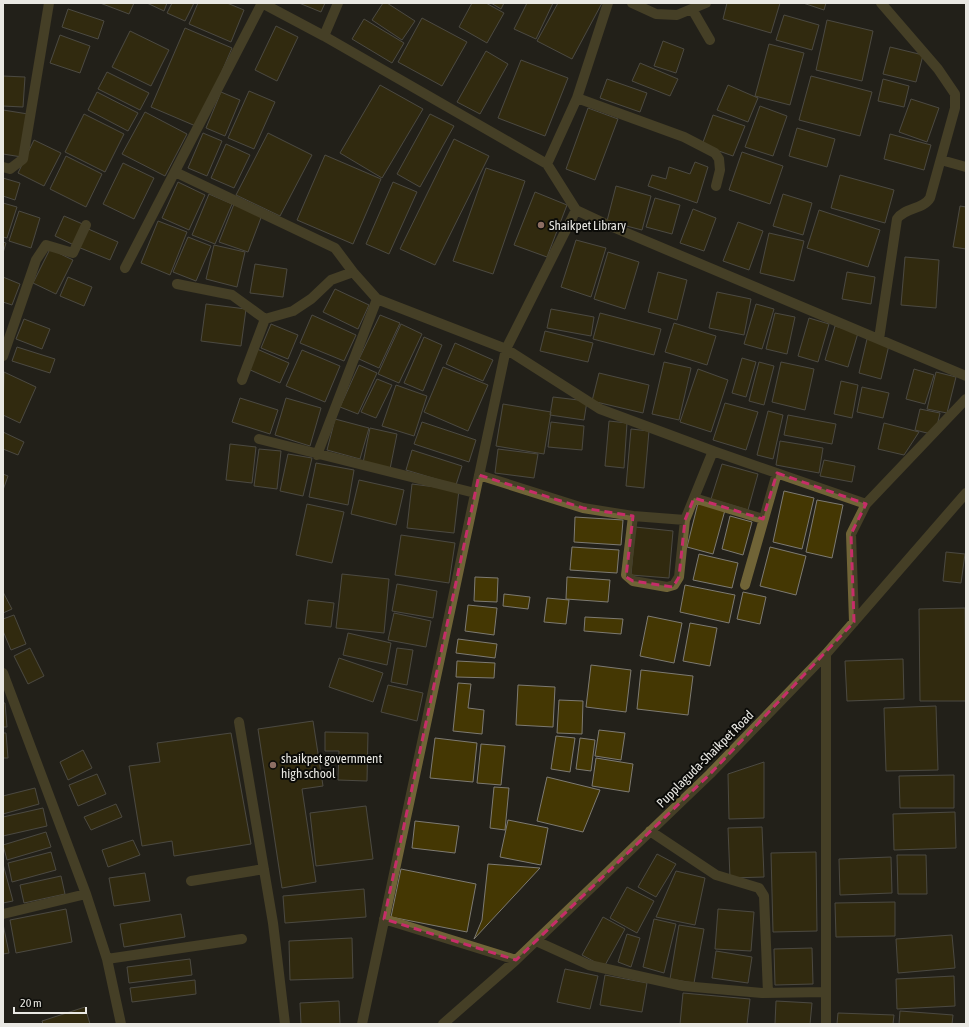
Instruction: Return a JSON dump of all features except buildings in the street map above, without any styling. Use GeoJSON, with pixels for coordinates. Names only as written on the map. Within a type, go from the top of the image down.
{"type":"FeatureCollection","features":[{"type":"Feature","properties":{"kind":"street"},"geometry":{"type":"LineString","coordinates":[[3,167],[10,169],[23,159],[49,3]]}},
{"type":"Feature","properties":{"kind":"street"},"geometry":{"type":"LineString","coordinates":[[126,268],[262,3],[324,36],[547,164],[576,210],[608,225],[966,376]]}},
{"type":"Feature","properties":{"kind":"street"},"geometry":{"type":"LineString","coordinates":[[324,36],[338,3]]}},
{"type":"Feature","properties":{"kind":"street"},"geometry":{"type":"LineString","coordinates":[[547,164],[577,98],[608,3]]}},
{"type":"Feature","properties":{"kind":"street"},"geometry":{"type":"LineString","coordinates":[[632,3],[656,14],[677,15],[706,3]]}},
{"type":"Feature","properties":{"kind":"street"},"geometry":{"type":"LineString","coordinates":[[879,339],[897,219],[902,212],[927,203],[955,108],[955,94],[938,69],[881,3]]}},
{"type":"Feature","properties":{"kind":"street"},"geometry":{"type":"LineString","coordinates":[[692,9],[710,40]]}},
{"type":"Feature","properties":{"kind":"street"},"geometry":{"type":"LineString","coordinates":[[577,98],[684,137],[715,153],[719,159],[720,170],[716,186]]}},
{"type":"Feature","properties":{"kind":"street"},"geometry":{"type":"LineString","coordinates":[[940,160],[966,166]]}},
{"type":"Feature","properties":{"kind":"street"},"geometry":{"type":"LineString","coordinates":[[175,172],[334,248],[352,272],[377,299],[506,349],[600,409],[713,451],[866,504]]}},
{"type":"Feature","properties":{"kind":"street"},"geometry":{"type":"LineString","coordinates":[[362,1024],[506,349],[576,210]]}},
{"type":"Feature","properties":{"kind":"street"},"geometry":{"type":"LineString","coordinates":[[3,356],[36,260],[46,245],[73,253],[86,225]]}},
{"type":"Feature","properties":{"kind":"street"},"geometry":{"type":"LineString","coordinates":[[265,319],[293,311],[311,299],[331,280],[352,272]]}},
{"type":"Feature","properties":{"kind":"street"},"geometry":{"type":"LineString","coordinates":[[177,284],[232,295],[265,319]]}},
{"type":"Feature","properties":{"kind":"street"},"geometry":{"type":"LineString","coordinates":[[317,455],[377,299]]}},
{"type":"Feature","properties":{"kind":"street"},"geometry":{"type":"LineString","coordinates":[[242,380],[265,319]]}},
{"type":"Feature","properties":{"kind":"street"},"geometry":{"type":"LineString","coordinates":[[854,622],[851,534],[866,504],[966,399]]}},
{"type":"Feature","properties":{"kind":"street"},"geometry":{"type":"LineString","coordinates":[[259,439],[317,455],[475,493]]}},
{"type":"Feature","properties":{"kind":"street"},"geometry":{"type":"LineString","coordinates":[[633,516],[626,575],[632,582],[667,587],[674,586],[679,577],[685,520],[713,451]]}},
{"type":"Feature","properties":{"kind":"street"},"geometry":{"type":"LineString","coordinates":[[744,586],[777,473]]}},
{"type":"Feature","properties":{"kind":"street"},"geometry":{"type":"LineString","coordinates":[[479,475],[583,508],[633,516],[685,520]]}},
{"type":"Feature","properties":{"kind":"street","name":"Pupplaguda-Shaikpet Road"},"geometry":{"type":"LineString","coordinates":[[443,1024],[516,960],[710,774],[826,654],[966,493]]}},
{"type":"Feature","properties":{"kind":"street"},"geometry":{"type":"LineString","coordinates":[[694,498],[763,519]]}},
{"type":"Feature","properties":{"kind":"street"},"geometry":{"type":"LineString","coordinates":[[826,654],[826,1024]]}},
{"type":"Feature","properties":{"kind":"street"},"geometry":{"type":"LineString","coordinates":[[3,673],[86,894],[108,959],[121,1024]]}},
{"type":"Feature","properties":{"kind":"street"},"geometry":{"type":"LineString","coordinates":[[239,722],[273,923],[285,1024]]}},
{"type":"Feature","properties":{"kind":"street"},"geometry":{"type":"LineString","coordinates":[[650,831],[716,875],[759,888],[764,896],[768,993]]}},
{"type":"Feature","properties":{"kind":"street"},"geometry":{"type":"LineString","coordinates":[[191,881],[264,869]]}},
{"type":"Feature","properties":{"kind":"street"},"geometry":{"type":"LineString","coordinates":[[3,914],[86,894]]}},
{"type":"Feature","properties":{"kind":"street"},"geometry":{"type":"LineString","coordinates":[[384,920],[516,960]]}},
{"type":"Feature","properties":{"kind":"street"},"geometry":{"type":"LineString","coordinates":[[108,959],[242,939]]}},
{"type":"Feature","properties":{"kind":"street"},"geometry":{"type":"LineString","coordinates":[[536,941],[589,965],[683,986],[768,993],[826,992]]}},
{"type":"Feature","properties":{"kind":"highlighted area"},"geometry":{"type":"Polygon","coordinates":[[[777,473],[866,504],[851,534],[854,622],[710,774],[516,960],[384,919],[479,475],[583,508],[633,516],[626,577],[633,581],[667,587],[673,587],[679,577],[685,520],[694,498],[763,519],[777,473]]]}},
{"type":"Feature","properties":{"kind":"place","name":"Shaikpet Library"},"geometry":{"type":"Point","coordinates":[541,225]}},
{"type":"Feature","properties":{"kind":"place","name":"shaikpet government high school"},"geometry":{"type":"Point","coordinates":[273,765]}}]}
